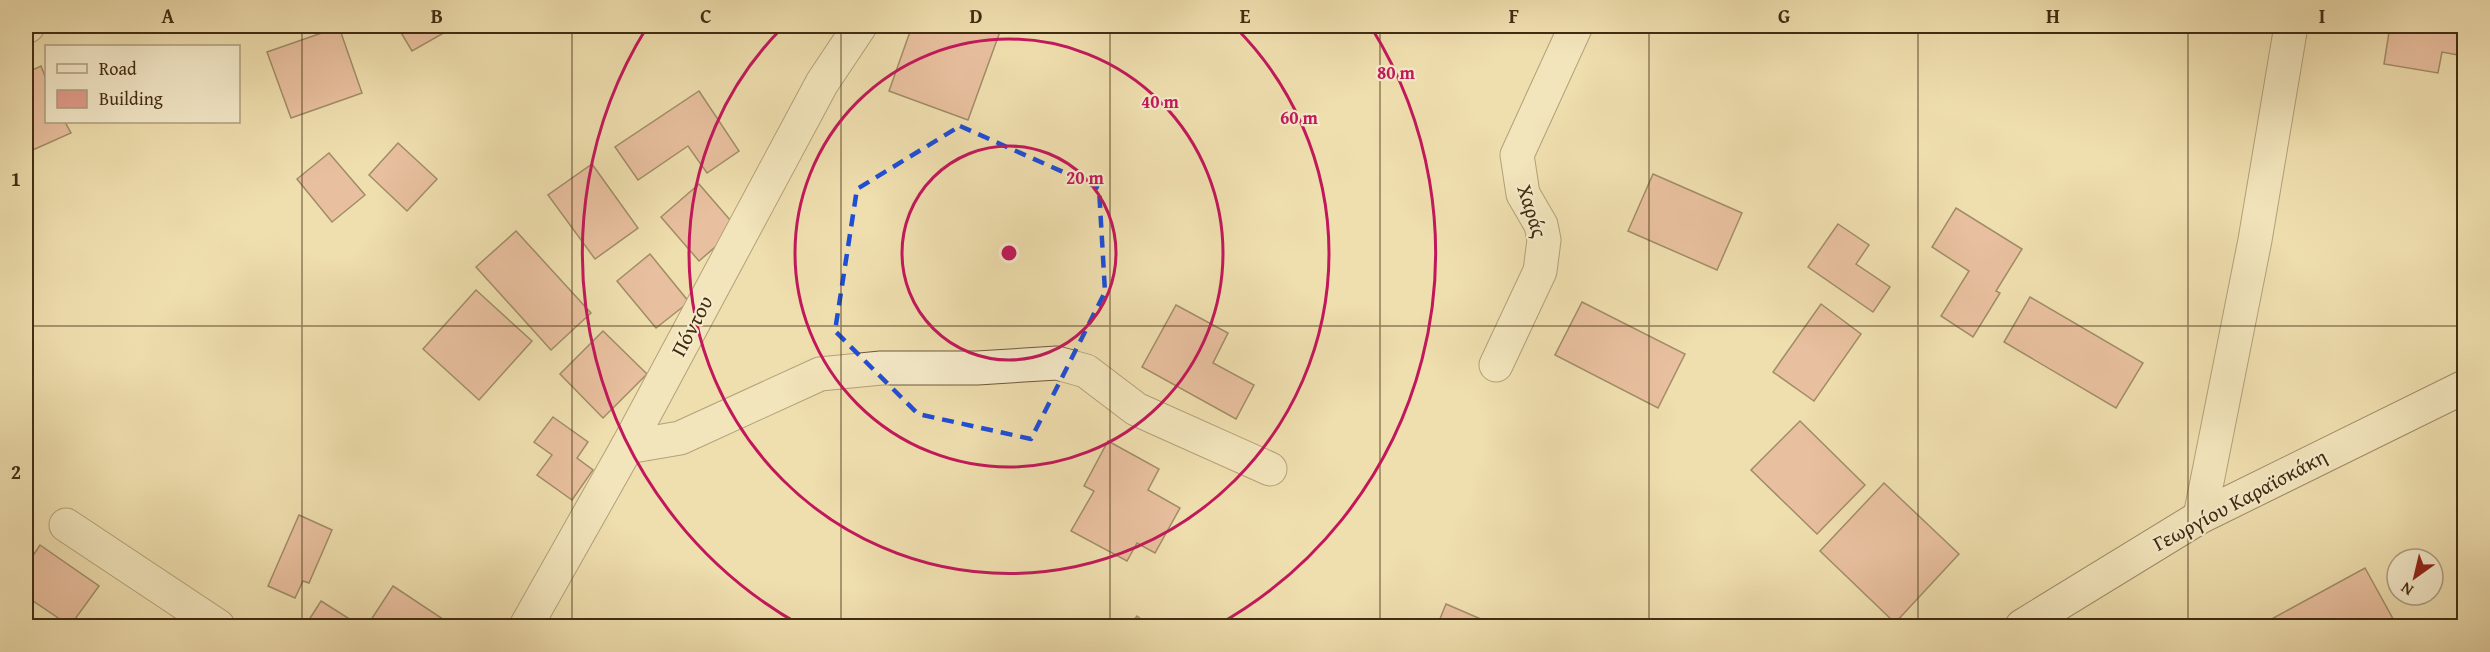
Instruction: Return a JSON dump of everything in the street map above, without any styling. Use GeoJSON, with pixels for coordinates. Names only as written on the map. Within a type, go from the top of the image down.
{"type":"FeatureCollection","features":[{"type":"Feature","properties":{"kind":"street","name":"Πόντου"},"geometry":{"type":"LineString","coordinates":[[526,627],[627,447],[822,83],[860,26]]}},
{"type":"Feature","properties":{"kind":"street","name":"Χαράς"},"geometry":{"type":"LineString","coordinates":[[1496,365],[1540,271],[1544,240],[1541,225],[1523,194],[1517,155],[1576,26]]}},
{"type":"Feature","properties":{"kind":"street"},"geometry":{"type":"LineString","coordinates":[[2200,517],[2255,240],[2291,26]]}},
{"type":"Feature","properties":{"kind":"street"},"geometry":{"type":"LineString","coordinates":[[627,447],[680,438],[820,374],[881,368],[977,368],[1057,363],[1086,371],[1136,409],[1270,469]]}},
{"type":"Feature","properties":{"kind":"street","name":"Γεωργίου Καραϊσκάκη"},"geometry":{"type":"LineString","coordinates":[[2036,622],[2200,517],[2464,387]]}},
{"type":"Feature","properties":{"kind":"street"},"geometry":{"type":"LineString","coordinates":[[66,525],[218,627]]}},
{"type":"Feature","properties":{"kind":"highlighted area"},"geometry":{"type":"Polygon","coordinates":[[[960,126],[1099,188],[1105,292],[1031,439],[918,414],[835,331],[857,189],[960,126]]]}},
{"type":"Feature","properties":{"kind":"building"},"geometry":{"type":"Polygon","coordinates":[[[397,26],[456,26],[412,51],[397,26]]]}},
{"type":"Feature","properties":{"kind":"building"},"geometry":{"type":"Polygon","coordinates":[[[912,26],[1002,26],[968,120],[889,91],[912,26]]]}},
{"type":"Feature","properties":{"kind":"building"},"geometry":{"type":"Polygon","coordinates":[[[2390,26],[2464,26],[2464,56],[2442,52],[2438,73],[2384,64],[2390,26]]]}},
{"type":"Feature","properties":{"kind":"building"},"geometry":{"type":"Polygon","coordinates":[[[339,27],[362,93],[291,118],[267,52],[339,27]]]}},
{"type":"Feature","properties":{"kind":"building"},"geometry":{"type":"Polygon","coordinates":[[[41,66],[45,76],[45,123],[66,123],[71,133],[26,153],[26,73],[41,66]]]}},
{"type":"Feature","properties":{"kind":"building"},"geometry":{"type":"Polygon","coordinates":[[[699,91],[739,151],[707,173],[688,146],[638,180],[615,147],[699,91]]]}},
{"type":"Feature","properties":{"kind":"building"},"geometry":{"type":"Polygon","coordinates":[[[398,143],[437,179],[407,211],[369,175],[398,143]]]}},
{"type":"Feature","properties":{"kind":"building"},"geometry":{"type":"Polygon","coordinates":[[[329,153],[365,195],[332,222],[297,179],[329,153]]]}},
{"type":"Feature","properties":{"kind":"building"},"geometry":{"type":"Polygon","coordinates":[[[592,164],[638,228],[595,259],[548,195],[592,164]]]}},
{"type":"Feature","properties":{"kind":"building"},"geometry":{"type":"Polygon","coordinates":[[[1653,174],[1742,213],[1717,270],[1628,231],[1653,174]]]}},
{"type":"Feature","properties":{"kind":"building"},"geometry":{"type":"Polygon","coordinates":[[[699,184],[737,228],[699,261],[661,217],[699,184]]]}},
{"type":"Feature","properties":{"kind":"building"},"geometry":{"type":"Polygon","coordinates":[[[1956,208],[2022,249],[1996,291],[2000,293],[1973,337],[1941,316],[1969,271],[1932,247],[1956,208]]]}},
{"type":"Feature","properties":{"kind":"building"},"geometry":{"type":"Polygon","coordinates":[[[1838,224],[1869,245],[1856,264],[1890,287],[1873,312],[1808,267],[1838,224]]]}},
{"type":"Feature","properties":{"kind":"building"},"geometry":{"type":"Polygon","coordinates":[[[516,231],[591,313],[551,350],[476,267],[516,231]]]}},
{"type":"Feature","properties":{"kind":"building"},"geometry":{"type":"Polygon","coordinates":[[[650,254],[689,302],[656,328],[617,281],[650,254]]]}},
{"type":"Feature","properties":{"kind":"building"},"geometry":{"type":"Polygon","coordinates":[[[476,290],[532,341],[479,400],[423,349],[476,290]]]}},
{"type":"Feature","properties":{"kind":"building"},"geometry":{"type":"Polygon","coordinates":[[[2030,297],[2143,363],[2116,408],[2004,342],[2030,297]]]}},
{"type":"Feature","properties":{"kind":"building"},"geometry":{"type":"Polygon","coordinates":[[[1582,302],[1685,354],[1658,408],[1555,355],[1582,302]]]}},
{"type":"Feature","properties":{"kind":"building"},"geometry":{"type":"Polygon","coordinates":[[[1821,304],[1861,334],[1814,401],[1773,372],[1821,304]]]}},
{"type":"Feature","properties":{"kind":"building"},"geometry":{"type":"Polygon","coordinates":[[[1176,305],[1228,333],[1213,363],[1254,385],[1236,419],[1142,367],[1176,305]]]}},
{"type":"Feature","properties":{"kind":"building"},"geometry":{"type":"Polygon","coordinates":[[[603,331],[647,374],[603,418],[560,374],[603,331]]]}},
{"type":"Feature","properties":{"kind":"building"},"geometry":{"type":"Polygon","coordinates":[[[553,417],[588,442],[577,458],[593,470],[572,500],[537,475],[552,455],[534,442],[553,417]]]}},
{"type":"Feature","properties":{"kind":"building"},"geometry":{"type":"Polygon","coordinates":[[[1800,421],[1865,485],[1817,534],[1751,470],[1800,421]]]}},
{"type":"Feature","properties":{"kind":"building"},"geometry":{"type":"Polygon","coordinates":[[[1108,441],[1159,469],[1148,490],[1180,508],[1155,553],[1137,543],[1127,561],[1071,531],[1094,491],[1084,486],[1108,441]]]}},
{"type":"Feature","properties":{"kind":"building"},"geometry":{"type":"Polygon","coordinates":[[[1884,483],[1959,554],[1895,623],[1820,551],[1884,483]]]}},
{"type":"Feature","properties":{"kind":"building"},"geometry":{"type":"Polygon","coordinates":[[[299,515],[332,530],[309,583],[303,581],[295,598],[268,586],[299,515]]]}},
{"type":"Feature","properties":{"kind":"building"},"geometry":{"type":"Polygon","coordinates":[[[40,545],[99,586],[70,626],[26,596],[26,566],[40,545]]]}},
{"type":"Feature","properties":{"kind":"building"},"geometry":{"type":"Polygon","coordinates":[[[2365,568],[2397,626],[2269,626],[2266,622],[2365,568]]]}},
{"type":"Feature","properties":{"kind":"building"},"geometry":{"type":"Polygon","coordinates":[[[393,586],[452,625],[367,626],[393,586]]]}},
{"type":"Feature","properties":{"kind":"building"},"geometry":{"type":"Polygon","coordinates":[[[321,601],[348,618],[343,626],[305,626],[321,601]]]}},
{"type":"Feature","properties":{"kind":"building"},"geometry":{"type":"Polygon","coordinates":[[[1446,604],[1497,626],[1437,626],[1446,604]]]}},
{"type":"Feature","properties":{"kind":"building"},"geometry":{"type":"Polygon","coordinates":[[[1137,616],[1150,626],[1129,626],[1137,616]]]}},
{"type":"Feature","properties":{"kind":"building"},"geometry":{"type":"Polygon","coordinates":[[[1837,619],[1849,626],[1832,626],[1837,619]]]}}]}
